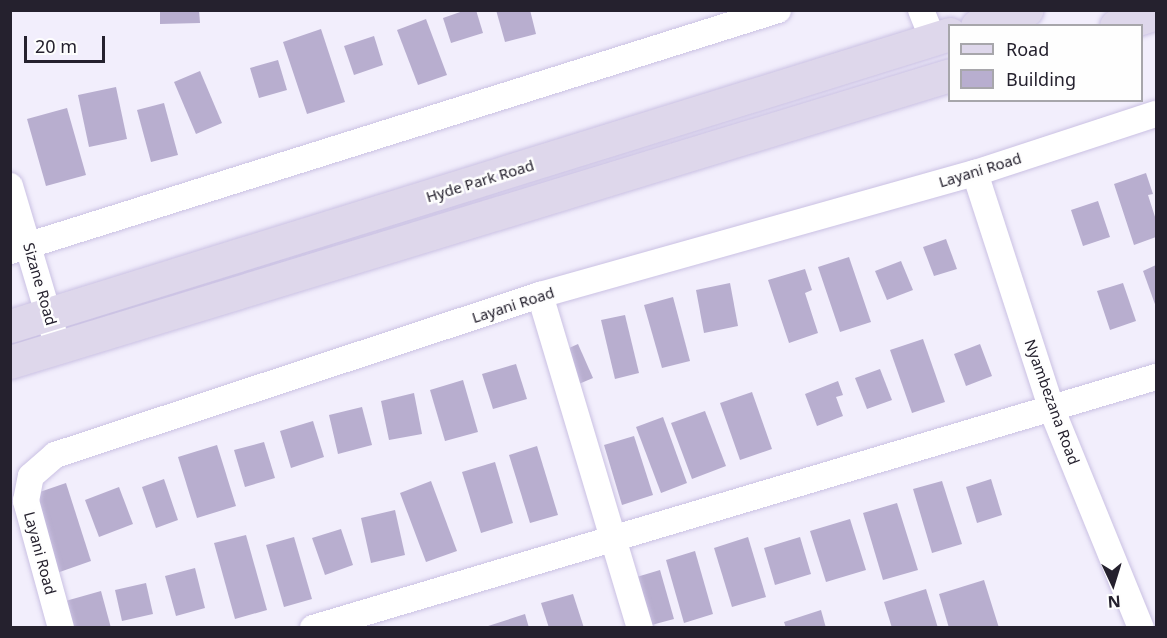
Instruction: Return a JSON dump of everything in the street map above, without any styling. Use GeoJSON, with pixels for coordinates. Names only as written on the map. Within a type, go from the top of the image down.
{"type":"FeatureCollection","features":[{"type":"Feature","properties":{"kind":"street"},"geometry":{"type":"LineString","coordinates":[[20,248],[778,10]]}},
{"type":"Feature","properties":{"kind":"street"},"geometry":{"type":"LineString","coordinates":[[983,24],[1026,10]]}},
{"type":"Feature","properties":{"kind":"street"},"geometry":{"type":"LineString","coordinates":[[1123,24],[1156,14]]}},
{"type":"Feature","properties":{"kind":"street","name":"Hyde Park Road"},"geometry":{"type":"LineString","coordinates":[[10,327],[934,28]]}},
{"type":"Feature","properties":{"kind":"street"},"geometry":{"type":"LineString","coordinates":[[10,362],[948,76]]}},
{"type":"Feature","properties":{"kind":"street","name":"Layani Road"},"geometry":{"type":"LineString","coordinates":[[61,627],[26,501],[31,476],[48,460],[540,296],[975,173],[1156,114]]}},
{"type":"Feature","properties":{"kind":"street","name":"Nyambezana Road"},"geometry":{"type":"LineString","coordinates":[[975,173],[1052,410],[1141,627]]}},
{"type":"Feature","properties":{"kind":"street","name":"Sizane Road"},"geometry":{"type":"LineString","coordinates":[[10,186],[20,248],[49,316],[58,347]]}},
{"type":"Feature","properties":{"kind":"street"},"geometry":{"type":"LineString","coordinates":[[540,296],[640,627]]}},
{"type":"Feature","properties":{"kind":"street"},"geometry":{"type":"LineString","coordinates":[[313,627],[1052,410],[1156,377]]}},
{"type":"Feature","properties":{"kind":"building"},"geometry":{"type":"Polygon","coordinates":[[[160,10],[199,10],[200,23],[160,24],[160,10]]]}},
{"type":"Feature","properties":{"kind":"building"},"geometry":{"type":"Polygon","coordinates":[[[466,10],[476,10],[483,33],[451,43],[443,18],[466,10]]]}},
{"type":"Feature","properties":{"kind":"building"},"geometry":{"type":"Polygon","coordinates":[[[496,10],[530,10],[536,34],[505,42],[496,10]]]}},
{"type":"Feature","properties":{"kind":"building"},"geometry":{"type":"Polygon","coordinates":[[[426,19],[447,75],[418,85],[397,30],[426,19]]]}},
{"type":"Feature","properties":{"kind":"building"},"geometry":{"type":"Polygon","coordinates":[[[321,29],[345,102],[307,114],[283,42],[321,29]]]}},
{"type":"Feature","properties":{"kind":"building"},"geometry":{"type":"Polygon","coordinates":[[[374,36],[383,65],[354,75],[344,46],[374,36]]]}},
{"type":"Feature","properties":{"kind":"building"},"geometry":{"type":"Polygon","coordinates":[[[278,60],[287,90],[259,98],[250,68],[278,60]]]}},
{"type":"Feature","properties":{"kind":"building"},"geometry":{"type":"Polygon","coordinates":[[[200,71],[222,123],[196,134],[174,82],[200,71]]]}},
{"type":"Feature","properties":{"kind":"building"},"geometry":{"type":"Polygon","coordinates":[[[116,87],[127,139],[89,147],[78,95],[116,87]]]}},
{"type":"Feature","properties":{"kind":"building"},"geometry":{"type":"Polygon","coordinates":[[[164,103],[178,155],[151,162],[137,110],[164,103]]]}},
{"type":"Feature","properties":{"kind":"building"},"geometry":{"type":"Polygon","coordinates":[[[67,108],[86,175],[46,186],[27,119],[67,108]]]}},
{"type":"Feature","properties":{"kind":"building"},"geometry":{"type":"Polygon","coordinates":[[[1146,173],[1153,194],[1148,195],[1156,220],[1156,237],[1134,245],[1114,184],[1146,173]]]}},
{"type":"Feature","properties":{"kind":"building"},"geometry":{"type":"Polygon","coordinates":[[[1098,201],[1110,237],[1083,246],[1071,210],[1098,201]]]}},
{"type":"Feature","properties":{"kind":"building"},"geometry":{"type":"Polygon","coordinates":[[[946,239],[957,269],[934,276],[923,247],[946,239]]]}},
{"type":"Feature","properties":{"kind":"building"},"geometry":{"type":"Polygon","coordinates":[[[849,257],[871,322],[840,332],[818,267],[849,257]]]}},
{"type":"Feature","properties":{"kind":"building"},"geometry":{"type":"Polygon","coordinates":[[[901,261],[913,290],[887,300],[875,271],[901,261]]]}},
{"type":"Feature","properties":{"kind":"building"},"geometry":{"type":"Polygon","coordinates":[[[1156,265],[1156,307],[1143,271],[1156,265]]]}},
{"type":"Feature","properties":{"kind":"building"},"geometry":{"type":"Polygon","coordinates":[[[805,269],[812,290],[805,293],[818,333],[789,343],[768,280],[805,269]]]}},
{"type":"Feature","properties":{"kind":"building"},"geometry":{"type":"Polygon","coordinates":[[[730,283],[738,326],[704,333],[696,290],[730,283]]]}},
{"type":"Feature","properties":{"kind":"building"},"geometry":{"type":"Polygon","coordinates":[[[1123,283],[1136,321],[1110,330],[1097,291],[1123,283]]]}},
{"type":"Feature","properties":{"kind":"building"},"geometry":{"type":"Polygon","coordinates":[[[673,297],[690,361],[662,368],[644,305],[673,297]]]}},
{"type":"Feature","properties":{"kind":"building"},"geometry":{"type":"Polygon","coordinates":[[[625,315],[639,373],[615,379],[601,320],[625,315]]]}},
{"type":"Feature","properties":{"kind":"building"},"geometry":{"type":"Polygon","coordinates":[[[923,339],[945,402],[912,413],[890,350],[923,339]]]}},
{"type":"Feature","properties":{"kind":"building"},"geometry":{"type":"Polygon","coordinates":[[[578,344],[593,378],[574,386],[558,353],[578,344]]]}},
{"type":"Feature","properties":{"kind":"building"},"geometry":{"type":"Polygon","coordinates":[[[980,344],[992,376],[966,386],[954,354],[980,344]]]}},
{"type":"Feature","properties":{"kind":"building"},"geometry":{"type":"Polygon","coordinates":[[[516,364],[527,399],[493,409],[482,374],[516,364]]]}},
{"type":"Feature","properties":{"kind":"building"},"geometry":{"type":"Polygon","coordinates":[[[880,369],[892,400],[867,409],[855,378],[880,369]]]}},
{"type":"Feature","properties":{"kind":"building"},"geometry":{"type":"Polygon","coordinates":[[[463,380],[478,432],[445,441],[430,390],[463,380]]]}},
{"type":"Feature","properties":{"kind":"building"},"geometry":{"type":"Polygon","coordinates":[[[838,381],[843,395],[836,397],[843,416],[817,426],[805,394],[838,381]]]}},
{"type":"Feature","properties":{"kind":"building"},"geometry":{"type":"Polygon","coordinates":[[[752,392],[772,449],[740,460],[720,403],[752,392]]]}},
{"type":"Feature","properties":{"kind":"building"},"geometry":{"type":"Polygon","coordinates":[[[414,393],[422,434],[389,440],[381,401],[414,393]]]}},
{"type":"Feature","properties":{"kind":"building"},"geometry":{"type":"Polygon","coordinates":[[[362,407],[372,445],[338,454],[329,415],[362,407]]]}},
{"type":"Feature","properties":{"kind":"building"},"geometry":{"type":"Polygon","coordinates":[[[705,411],[726,466],[692,479],[671,423],[705,411]]]}},
{"type":"Feature","properties":{"kind":"building"},"geometry":{"type":"Polygon","coordinates":[[[663,417],[687,483],[661,493],[636,427],[663,417]]]}},
{"type":"Feature","properties":{"kind":"building"},"geometry":{"type":"Polygon","coordinates":[[[313,421],[324,457],[291,468],[280,431],[313,421]]]}},
{"type":"Feature","properties":{"kind":"building"},"geometry":{"type":"Polygon","coordinates":[[[634,436],[653,495],[622,505],[604,445],[634,436]]]}},
{"type":"Feature","properties":{"kind":"building"},"geometry":{"type":"Polygon","coordinates":[[[264,442],[275,478],[245,487],[234,450],[264,442]]]}},
{"type":"Feature","properties":{"kind":"building"},"geometry":{"type":"Polygon","coordinates":[[[217,445],[236,506],[197,518],[178,457],[217,445]]]}},
{"type":"Feature","properties":{"kind":"building"},"geometry":{"type":"Polygon","coordinates":[[[537,446],[558,515],[530,523],[509,455],[537,446]]]}},
{"type":"Feature","properties":{"kind":"building"},"geometry":{"type":"Polygon","coordinates":[[[495,462],[513,523],[481,533],[462,472],[495,462]]]}},
{"type":"Feature","properties":{"kind":"building"},"geometry":{"type":"Polygon","coordinates":[[[164,479],[178,520],[156,528],[142,487],[164,479]]]}},
{"type":"Feature","properties":{"kind":"building"},"geometry":{"type":"Polygon","coordinates":[[[991,479],[1002,515],[977,523],[966,487],[991,479]]]}},
{"type":"Feature","properties":{"kind":"building"},"geometry":{"type":"Polygon","coordinates":[[[431,481],[457,551],[426,562],[400,493],[431,481]]]}},
{"type":"Feature","properties":{"kind":"building"},"geometry":{"type":"Polygon","coordinates":[[[942,481],[962,544],[932,553],[913,489],[942,481]]]}},
{"type":"Feature","properties":{"kind":"building"},"geometry":{"type":"Polygon","coordinates":[[[66,483],[91,561],[54,574],[28,496],[66,483]]]}},
{"type":"Feature","properties":{"kind":"building"},"geometry":{"type":"Polygon","coordinates":[[[119,487],[133,524],[99,537],[85,500],[119,487]]]}},
{"type":"Feature","properties":{"kind":"building"},"geometry":{"type":"Polygon","coordinates":[[[897,503],[918,570],[883,580],[863,513],[897,503]]]}},
{"type":"Feature","properties":{"kind":"building"},"geometry":{"type":"Polygon","coordinates":[[[395,510],[405,555],[371,563],[361,518],[395,510]]]}},
{"type":"Feature","properties":{"kind":"building"},"geometry":{"type":"Polygon","coordinates":[[[850,519],[866,570],[826,582],[810,531],[850,519]]]}},
{"type":"Feature","properties":{"kind":"building"},"geometry":{"type":"Polygon","coordinates":[[[341,529],[353,565],[325,575],[312,538],[341,529]]]}},
{"type":"Feature","properties":{"kind":"building"},"geometry":{"type":"Polygon","coordinates":[[[246,535],[267,610],[235,619],[214,543],[246,535]]]}},
{"type":"Feature","properties":{"kind":"building"},"geometry":{"type":"Polygon","coordinates":[[[294,537],[312,599],[284,607],[266,545],[294,537]]]}},
{"type":"Feature","properties":{"kind":"building"},"geometry":{"type":"Polygon","coordinates":[[[748,537],[766,597],[732,607],[714,548],[748,537]]]}},
{"type":"Feature","properties":{"kind":"building"},"geometry":{"type":"Polygon","coordinates":[[[800,537],[811,574],[775,585],[764,548],[800,537]]]}},
{"type":"Feature","properties":{"kind":"building"},"geometry":{"type":"Polygon","coordinates":[[[695,551],[713,614],[684,623],[666,560],[695,551]]]}},
{"type":"Feature","properties":{"kind":"building"},"geometry":{"type":"Polygon","coordinates":[[[195,568],[205,608],[176,616],[165,576],[195,568]]]}},
{"type":"Feature","properties":{"kind":"building"},"geometry":{"type":"Polygon","coordinates":[[[660,570],[674,619],[644,627],[630,579],[660,570]]]}},
{"type":"Feature","properties":{"kind":"building"},"geometry":{"type":"Polygon","coordinates":[[[984,580],[999,628],[949,628],[939,594],[984,580]]]}},
{"type":"Feature","properties":{"kind":"building"},"geometry":{"type":"Polygon","coordinates":[[[146,583],[153,614],[122,621],[115,590],[146,583]]]}},
{"type":"Feature","properties":{"kind":"building"},"geometry":{"type":"Polygon","coordinates":[[[926,589],[938,628],[892,628],[884,602],[926,589]]]}},
{"type":"Feature","properties":{"kind":"building"},"geometry":{"type":"Polygon","coordinates":[[[101,591],[111,628],[69,628],[62,602],[101,591]]]}},
{"type":"Feature","properties":{"kind":"building"},"geometry":{"type":"Polygon","coordinates":[[[573,594],[584,628],[549,628],[541,603],[573,594]]]}},
{"type":"Feature","properties":{"kind":"building"},"geometry":{"type":"Polygon","coordinates":[[[821,610],[826,628],[786,628],[784,622],[821,610]]]}},
{"type":"Feature","properties":{"kind":"building"},"geometry":{"type":"Polygon","coordinates":[[[525,614],[529,628],[485,628],[485,627],[525,614]]]}}]}
